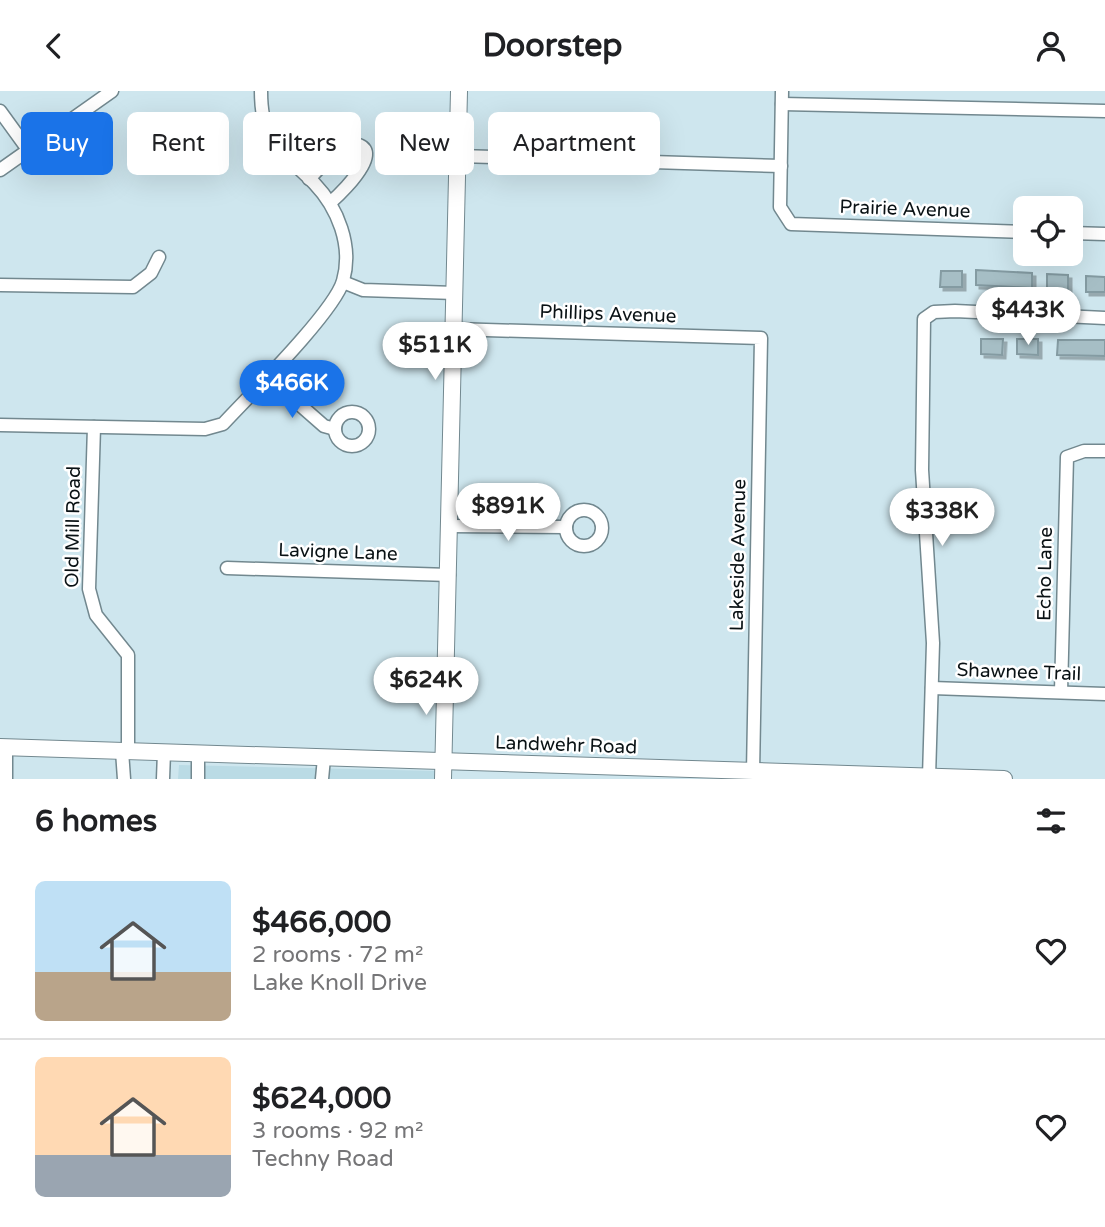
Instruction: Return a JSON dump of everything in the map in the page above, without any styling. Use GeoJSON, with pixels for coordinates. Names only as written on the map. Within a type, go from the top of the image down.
{"type":"FeatureCollection","features":[{"type":"Feature","properties":{"kind":"main road"},"geometry":{"type":"LineString","coordinates":[[460,91],[460,112]]}},
{"type":"Feature","properties":{"kind":"main road"},"geometry":{"type":"LineString","coordinates":[[443,771],[458,175]]}},
{"type":"Feature","properties":{"kind":"main road","name":"Landwehr Road"},"geometry":{"type":"LineString","coordinates":[[3,747],[324,758],[443,771],[753,772],[1004,779]]}},
{"type":"Feature","properties":{"kind":"street"},"geometry":{"type":"LineString","coordinates":[[83,112],[112,91]]}},
{"type":"Feature","properties":{"kind":"street"},"geometry":{"type":"LineString","coordinates":[[0,425],[214,427],[223,424],[327,307],[343,282],[346,245],[331,202],[279,152],[261,120],[261,91]]}},
{"type":"Feature","properties":{"kind":"street"},"geometry":{"type":"LineString","coordinates":[[474,156],[780,166],[782,98],[1105,111]]}},
{"type":"Feature","properties":{"kind":"street"},"geometry":{"type":"LineString","coordinates":[[0,111],[21,140]]}},
{"type":"Feature","properties":{"kind":"street"},"geometry":{"type":"LineString","coordinates":[[309,179],[342,144],[355,143],[362,147],[366,154],[365,164],[331,202]]}},
{"type":"Feature","properties":{"kind":"street"},"geometry":{"type":"LineString","coordinates":[[0,170],[21,156]]}},
{"type":"Feature","properties":{"kind":"street","name":"Prairie Avenue"},"geometry":{"type":"LineString","coordinates":[[780,166],[780,207],[785,218],[792,224],[1013,232]]}},
{"type":"Feature","properties":{"kind":"street"},"geometry":{"type":"LineString","coordinates":[[1083,233],[1105,234]]}},
{"type":"Feature","properties":{"kind":"street"},"geometry":{"type":"LineString","coordinates":[[0,285],[133,287],[151,273],[159,257]]}},
{"type":"Feature","properties":{"kind":"street"},"geometry":{"type":"LineString","coordinates":[[343,282],[363,289],[455,293]]}},
{"type":"Feature","properties":{"kind":"street"},"geometry":{"type":"LineString","coordinates":[[929,777],[933,643],[922,470],[924,319],[934,312],[955,311],[1105,318]]}},
{"type":"Feature","properties":{"kind":"street","name":"Phillips Avenue"},"geometry":{"type":"LineString","coordinates":[[454,328],[761,338]]}},
{"type":"Feature","properties":{"kind":"street","name":"Lakeside Avenue"},"geometry":{"type":"LineString","coordinates":[[753,772],[761,338]]}},
{"type":"Feature","properties":{"kind":"street"},"geometry":{"type":"LineString","coordinates":[[268,376],[324,426],[335,429]]}},
{"type":"Feature","properties":{"kind":"street","name":"Old Mill Road"},"geometry":{"type":"LineString","coordinates":[[94,427],[89,589],[96,615],[128,655],[124,779]]}},
{"type":"Feature","properties":{"kind":"street","name":"Echo Lane"},"geometry":{"type":"LineString","coordinates":[[1061,692],[1067,457],[1084,451],[1105,451]]}},
{"type":"Feature","properties":{"kind":"street"},"geometry":{"type":"LineString","coordinates":[[450,526],[566,527]]}},
{"type":"Feature","properties":{"kind":"street","name":"Lavigne Lane"},"geometry":{"type":"LineString","coordinates":[[227,568],[449,575]]}},
{"type":"Feature","properties":{"kind":"street","name":"Shawnee Trail"},"geometry":{"type":"LineString","coordinates":[[932,688],[1105,694]]}},
{"type":"Feature","properties":{"kind":"street"},"geometry":{"type":"LineString","coordinates":[[3,747],[6,779]]}},
{"type":"Feature","properties":{"kind":"street"},"geometry":{"type":"LineString","coordinates":[[163,779],[164,752]]}},
{"type":"Feature","properties":{"kind":"street"},"geometry":{"type":"LineString","coordinates":[[198,753],[198,779]]}},
{"type":"Feature","properties":{"kind":"street"},"geometry":{"type":"LineString","coordinates":[[322,779],[324,758]]}},
{"type":"Feature","properties":{"kind":"shaded area"},"geometry":{"type":"Polygon","coordinates":[[[179,765],[435,771],[435,779],[178,779],[179,765]]]}},
{"type":"Feature","properties":{"kind":"building"},"geometry":{"type":"Polygon","coordinates":[[[976,270],[1032,273],[1032,288],[976,285],[976,270]]]}},
{"type":"Feature","properties":{"kind":"building"},"geometry":{"type":"Polygon","coordinates":[[[941,271],[962,271],[962,287],[940,287],[941,271]]]}},
{"type":"Feature","properties":{"kind":"building"},"geometry":{"type":"Polygon","coordinates":[[[1047,274],[1068,275],[1068,290],[1047,290],[1047,274]]]}},
{"type":"Feature","properties":{"kind":"building"},"geometry":{"type":"Polygon","coordinates":[[[1086,276],[1105,277],[1105,292],[1086,292],[1086,276]]]}},
{"type":"Feature","properties":{"kind":"building"},"geometry":{"type":"Polygon","coordinates":[[[981,339],[1003,339],[1002,355],[981,354],[981,339]]]}},
{"type":"Feature","properties":{"kind":"building"},"geometry":{"type":"Polygon","coordinates":[[[1017,339],[1038,339],[1038,355],[1017,354],[1017,339]]]}},
{"type":"Feature","properties":{"kind":"building"},"geometry":{"type":"Polygon","coordinates":[[[1058,340],[1105,340],[1105,356],[1057,355],[1058,340]]]}}]}
